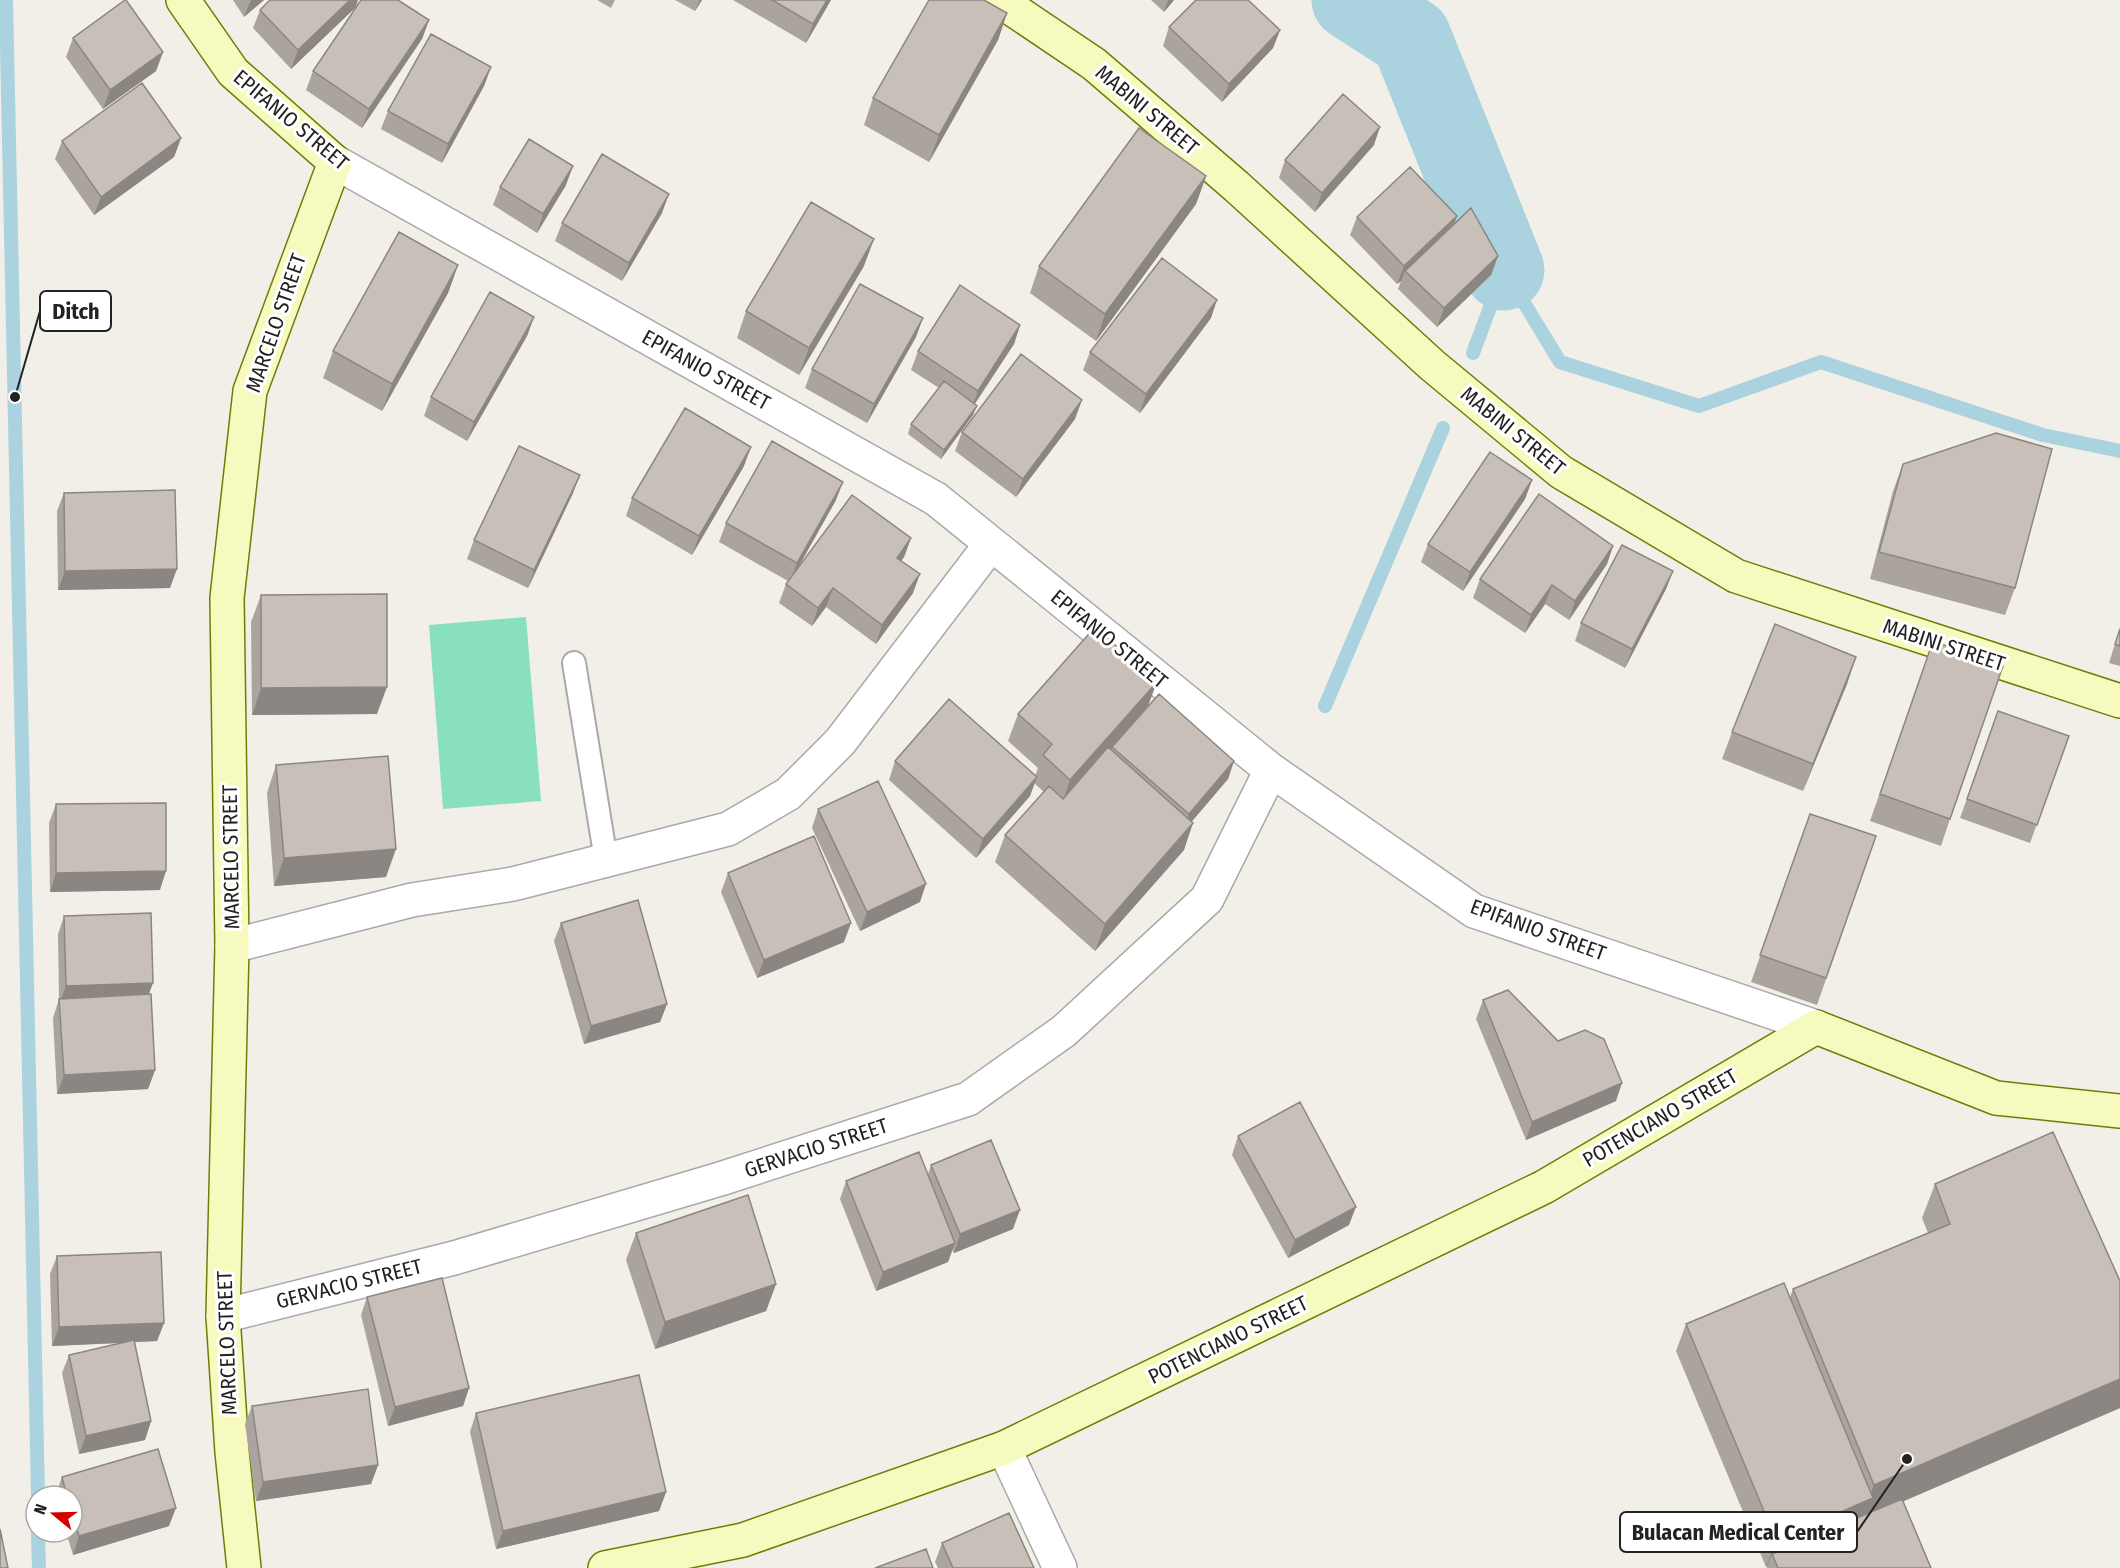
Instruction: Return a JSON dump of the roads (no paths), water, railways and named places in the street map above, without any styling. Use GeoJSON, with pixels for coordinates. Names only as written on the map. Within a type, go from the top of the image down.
{"type":"FeatureCollection","features":[{"type":"Feature","properties":{"kind":"street","name":"EPIFANIO STREET"},"geometry":{"type":"LineString","coordinates":[[183,0],[232,72],[335,162],[936,500],[1271,770],[1474,911],[1816,1026],[1996,1098],[2120,1111]]}},
{"type":"Feature","properties":{"kind":"street","name":"MABINI STREET"},"geometry":{"type":"LineString","coordinates":[[999,0],[1094,64],[1236,186],[1432,365],[1561,472],[1736,576],[2120,701]]}},
{"type":"Feature","properties":{"kind":"street","name":"MARCELO STREET"},"geometry":{"type":"LineString","coordinates":[[244,1568],[232,1452],[223,1316],[232,946],[227,598],[250,392],[335,162]]}},
{"type":"Feature","properties":{"kind":"street"},"geometry":{"type":"LineString","coordinates":[[232,946],[412,900],[513,884],[728,829],[788,794],[840,742],[991,544]]}},
{"type":"Feature","properties":{"kind":"street","name":"GERVACIO STREET"},"geometry":{"type":"LineString","coordinates":[[223,1316],[454,1258],[720,1179],[968,1099],[1064,1031],[1207,899],[1271,770]]}},
{"type":"Feature","properties":{"kind":"street","name":"POTENCIANO STREET"},"geometry":{"type":"LineString","coordinates":[[605,1568],[743,1540],[1004,1448],[1544,1187],[1816,1026]]}},
{"type":"Feature","properties":{"kind":"street"},"geometry":{"type":"LineString","coordinates":[[1004,1448],[1060,1568]]}},
{"type":"Feature","properties":{"kind":"lane"},"geometry":{"type":"LineString","coordinates":[[574,663],[606,860]]}},
{"type":"Feature","properties":{"kind":"waterway"},"geometry":{"type":"LineString","coordinates":[[6,0],[38,1484]]}},
{"type":"Feature","properties":{"kind":"waterway"},"geometry":{"type":"LineString","coordinates":[[1352,0],[1411,38],[1504,270]]}},
{"type":"Feature","properties":{"kind":"waterway"},"geometry":{"type":"LineString","coordinates":[[1504,270],[1560,362],[1699,406],[1821,362],[2043,435],[2120,451]]}},
{"type":"Feature","properties":{"kind":"waterway"},"geometry":{"type":"LineString","coordinates":[[1473,353],[1504,270]]}},
{"type":"Feature","properties":{"kind":"waterway"},"geometry":{"type":"LineString","coordinates":[[1325,706],[1443,428]]}},
{"type":"Feature","properties":{"kind":"waterway"},"geometry":{"type":"LineString","coordinates":[[38,1544],[39,1568]]}},
{"type":"Feature","properties":{"kind":"place","name":"Ditch"},"geometry":{"type":"Point","coordinates":[15,397]}},
{"type":"Feature","properties":{"kind":"place","name":"Bulacan Medical Center"},"geometry":{"type":"Point","coordinates":[1907,1459]}}]}
